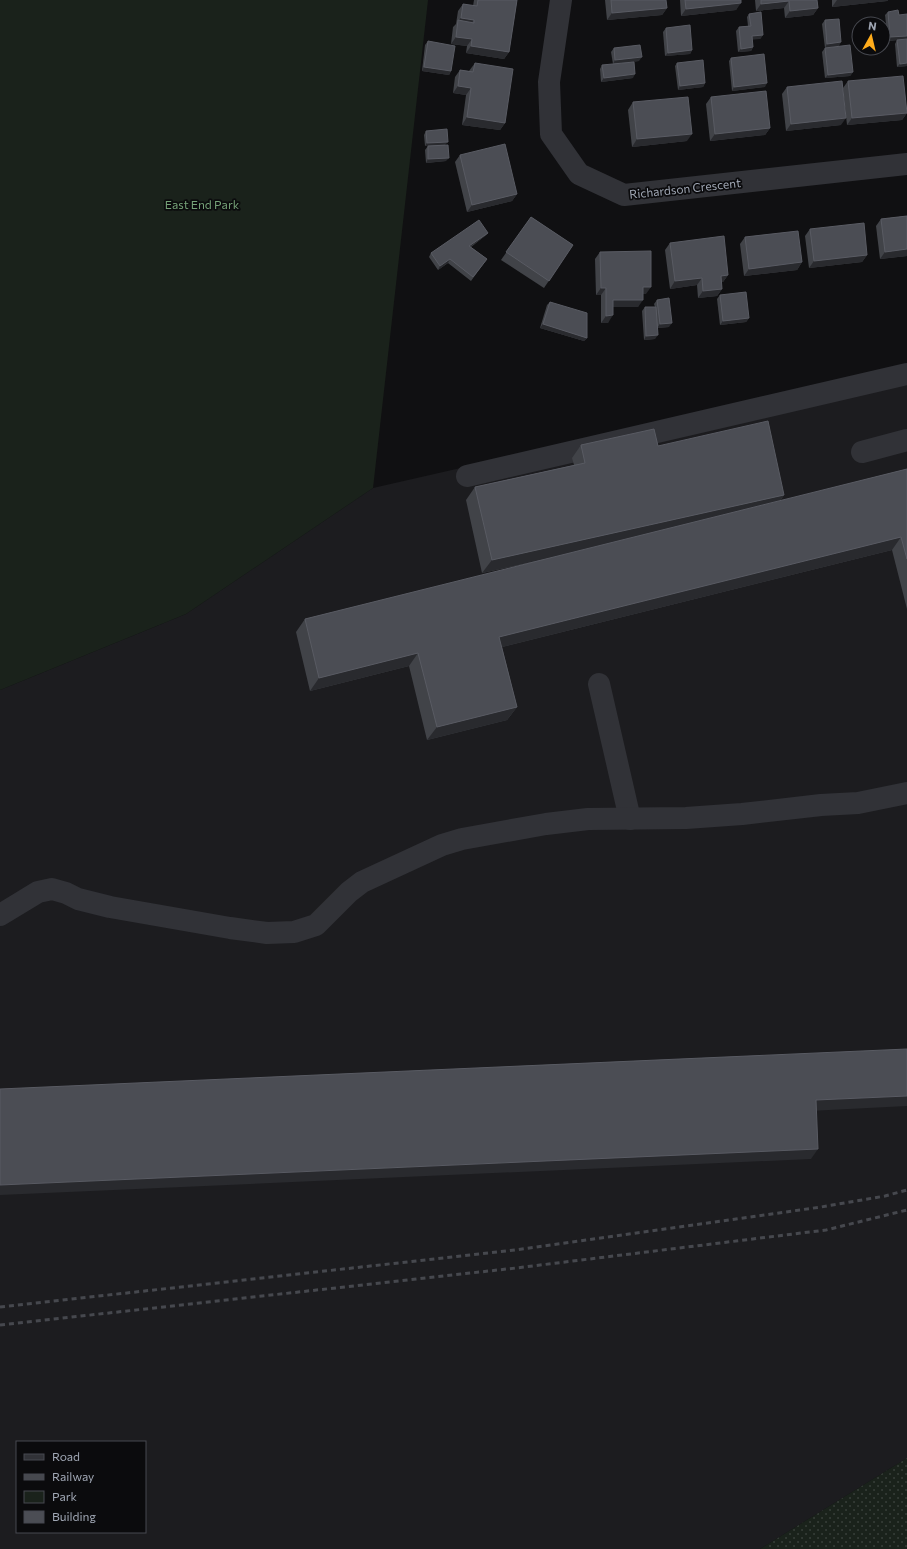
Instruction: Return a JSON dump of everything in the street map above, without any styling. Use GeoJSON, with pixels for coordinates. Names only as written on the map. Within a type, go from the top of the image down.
{"type":"FeatureCollection","features":[{"type":"Feature","properties":{"kind":"street","name":"Richardson Crescent"},"geometry":{"type":"LineString","coordinates":[[561,0],[549,82],[551,134],[579,174],[624,195],[907,164]]}},
{"type":"Feature","properties":{"kind":"street"},"geometry":{"type":"LineString","coordinates":[[467,476],[907,374]]}},
{"type":"Feature","properties":{"kind":"street"},"geometry":{"type":"LineString","coordinates":[[862,452],[907,440]]}},
{"type":"Feature","properties":{"kind":"street"},"geometry":{"type":"LineString","coordinates":[[599,684],[630,818]]}},
{"type":"Feature","properties":{"kind":"street"},"geometry":{"type":"LineString","coordinates":[[0,915],[38,892],[52,889],[66,893],[78,899],[110,907],[222,927],[267,933],[294,932],[316,925],[349,892],[362,882],[442,845],[462,839],[546,824],[588,819],[686,818],[858,804],[907,793]]}},
{"type":"Feature","properties":{"kind":"shaded area"},"geometry":{"type":"Polygon","coordinates":[[[907,365],[907,1458],[760,1549],[0,1549],[0,690],[186,614],[373,488],[907,365]]]}},
{"type":"Feature","properties":{"kind":"green space","name":"East End Park"},"geometry":{"type":"Polygon","coordinates":[[[0,0],[428,0],[373,488],[186,614],[0,690],[0,0]]]}},
{"type":"Feature","properties":{"kind":"green space"},"geometry":{"type":"Polygon","coordinates":[[[907,1458],[907,1549],[760,1549],[907,1458]]]}},
{"type":"Feature","properties":{"kind":"building"},"geometry":{"type":"Polygon","coordinates":[[[478,0],[517,0],[509,52],[471,46],[472,39],[456,37],[458,20],[474,23],[474,20],[461,18],[463,4],[477,6],[478,0]]]}},
{"type":"Feature","properties":{"kind":"building"},"geometry":{"type":"Polygon","coordinates":[[[611,0],[666,0],[667,8],[612,13],[611,0]]]}},
{"type":"Feature","properties":{"kind":"building"},"geometry":{"type":"Polygon","coordinates":[[[685,0],[741,0],[741,3],[686,9],[685,0]]]}},
{"type":"Feature","properties":{"kind":"building"},"geometry":{"type":"Polygon","coordinates":[[[761,0],[817,0],[818,8],[790,11],[789,1],[761,4],[761,0]]]}},
{"type":"Feature","properties":{"kind":"building"},"geometry":{"type":"Polygon","coordinates":[[[898,10],[899,15],[907,14],[907,36],[891,37],[891,16],[888,16],[888,12],[898,10]]]}},
{"type":"Feature","properties":{"kind":"building"},"geometry":{"type":"Polygon","coordinates":[[[761,12],[763,35],[752,36],[753,47],[741,49],[739,27],[751,26],[749,14],[761,12]]]}},
{"type":"Feature","properties":{"kind":"building"},"geometry":{"type":"Polygon","coordinates":[[[839,19],[841,42],[827,44],[825,20],[839,19]]]}},
{"type":"Feature","properties":{"kind":"building"},"geometry":{"type":"Polygon","coordinates":[[[690,25],[692,50],[668,53],[666,28],[690,25]]]}},
{"type":"Feature","properties":{"kind":"building"},"geometry":{"type":"Polygon","coordinates":[[[907,39],[907,63],[900,64],[897,40],[907,39]]]}},
{"type":"Feature","properties":{"kind":"building"},"geometry":{"type":"Polygon","coordinates":[[[428,41],[455,46],[451,71],[424,67],[428,41]]]}},
{"type":"Feature","properties":{"kind":"building"},"geometry":{"type":"Polygon","coordinates":[[[640,45],[642,57],[615,60],[614,48],[640,45]]]}},
{"type":"Feature","properties":{"kind":"building"},"geometry":{"type":"Polygon","coordinates":[[[850,45],[853,72],[828,75],[825,48],[850,45]]]}},
{"type":"Feature","properties":{"kind":"building"},"geometry":{"type":"Polygon","coordinates":[[[764,54],[767,83],[734,87],[731,58],[764,54]]]}},
{"type":"Feature","properties":{"kind":"building"},"geometry":{"type":"Polygon","coordinates":[[[703,60],[705,83],[680,86],[677,63],[703,60]]]}},
{"type":"Feature","properties":{"kind":"building"},"geometry":{"type":"Polygon","coordinates":[[[634,62],[635,74],[604,78],[602,65],[634,62]]]}},
{"type":"Feature","properties":{"kind":"building"},"geometry":{"type":"Polygon","coordinates":[[[475,63],[513,69],[505,123],[467,117],[471,88],[458,86],[460,70],[473,72],[475,63]]]}},
{"type":"Feature","properties":{"kind":"building"},"geometry":{"type":"Polygon","coordinates":[[[903,76],[907,113],[852,118],[848,81],[903,76]]]}},
{"type":"Feature","properties":{"kind":"building"},"geometry":{"type":"Polygon","coordinates":[[[842,81],[846,118],[791,124],[787,87],[842,81]]]}},
{"type":"Feature","properties":{"kind":"building"},"geometry":{"type":"Polygon","coordinates":[[[766,91],[770,128],[715,134],[711,97],[766,91]]]}},
{"type":"Feature","properties":{"kind":"building"},"geometry":{"type":"Polygon","coordinates":[[[688,97],[692,134],[637,139],[633,102],[688,97]]]}},
{"type":"Feature","properties":{"kind":"building"},"geometry":{"type":"Polygon","coordinates":[[[447,129],[448,142],[427,143],[426,131],[447,129]]]}},
{"type":"Feature","properties":{"kind":"building"},"geometry":{"type":"Polygon","coordinates":[[[505,144],[517,194],[472,205],[460,155],[505,144]]]}},
{"type":"Feature","properties":{"kind":"building"},"geometry":{"type":"Polygon","coordinates":[[[448,145],[449,158],[428,159],[428,146],[448,145]]]}},
{"type":"Feature","properties":{"kind":"building"},"geometry":{"type":"Polygon","coordinates":[[[907,216],[907,249],[885,252],[881,219],[907,216]]]}},
{"type":"Feature","properties":{"kind":"building"},"geometry":{"type":"Polygon","coordinates":[[[531,217],[573,245],[549,281],[506,252],[531,217]]]}},
{"type":"Feature","properties":{"kind":"building"},"geometry":{"type":"Polygon","coordinates":[[[479,220],[488,233],[469,246],[487,259],[473,277],[450,259],[440,266],[431,253],[479,220]]]}},
{"type":"Feature","properties":{"kind":"building"},"geometry":{"type":"Polygon","coordinates":[[[864,223],[867,255],[814,261],[810,229],[864,223]]]}},
{"type":"Feature","properties":{"kind":"building"},"geometry":{"type":"Polygon","coordinates":[[[798,231],[802,262],[749,269],[745,237],[798,231]]]}},
{"type":"Feature","properties":{"kind":"building"},"geometry":{"type":"Polygon","coordinates":[[[724,236],[728,275],[721,276],[722,289],[703,291],[702,278],[675,281],[670,243],[724,236]]]}},
{"type":"Feature","properties":{"kind":"building"},"geometry":{"type":"Polygon","coordinates":[[[651,251],[651,287],[643,287],[643,300],[613,300],[613,315],[606,316],[606,288],[601,288],[600,252],[651,251]]]}},
{"type":"Feature","properties":{"kind":"building"},"geometry":{"type":"Polygon","coordinates":[[[746,292],[749,318],[723,321],[720,295],[746,292]]]}},
{"type":"Feature","properties":{"kind":"building"},"geometry":{"type":"Polygon","coordinates":[[[669,298],[672,323],[660,324],[657,300],[669,298]]]}},
{"type":"Feature","properties":{"kind":"building"},"geometry":{"type":"Polygon","coordinates":[[[550,302],[587,313],[587,338],[543,324],[550,302]]]}},
{"type":"Feature","properties":{"kind":"building"},"geometry":{"type":"Polygon","coordinates":[[[645,307],[656,307],[658,335],[646,336],[645,307]]]}},
{"type":"Feature","properties":{"kind":"building"},"geometry":{"type":"Polygon","coordinates":[[[768,421],[784,495],[492,560],[475,487],[585,463],[581,445],[654,429],[658,446],[768,421]]]}},
{"type":"Feature","properties":{"kind":"building"},"geometry":{"type":"Polygon","coordinates":[[[907,469],[907,559],[901,537],[499,637],[517,707],[437,727],[418,653],[319,678],[305,619],[907,469]]]}},
{"type":"Feature","properties":{"kind":"building"},"geometry":{"type":"Polygon","coordinates":[[[907,1049],[907,1096],[816,1100],[818,1149],[0,1185],[0,1089],[907,1049]]]}},
{"type":"Feature","properties":{"kind":"railway"},"geometry":{"type":"LineString","coordinates":[[0,1307],[515,1250],[821,1207],[885,1196],[907,1190]]}},
{"type":"Feature","properties":{"kind":"railway"},"geometry":{"type":"LineString","coordinates":[[0,1325],[516,1268],[826,1230],[907,1210]]}}]}
